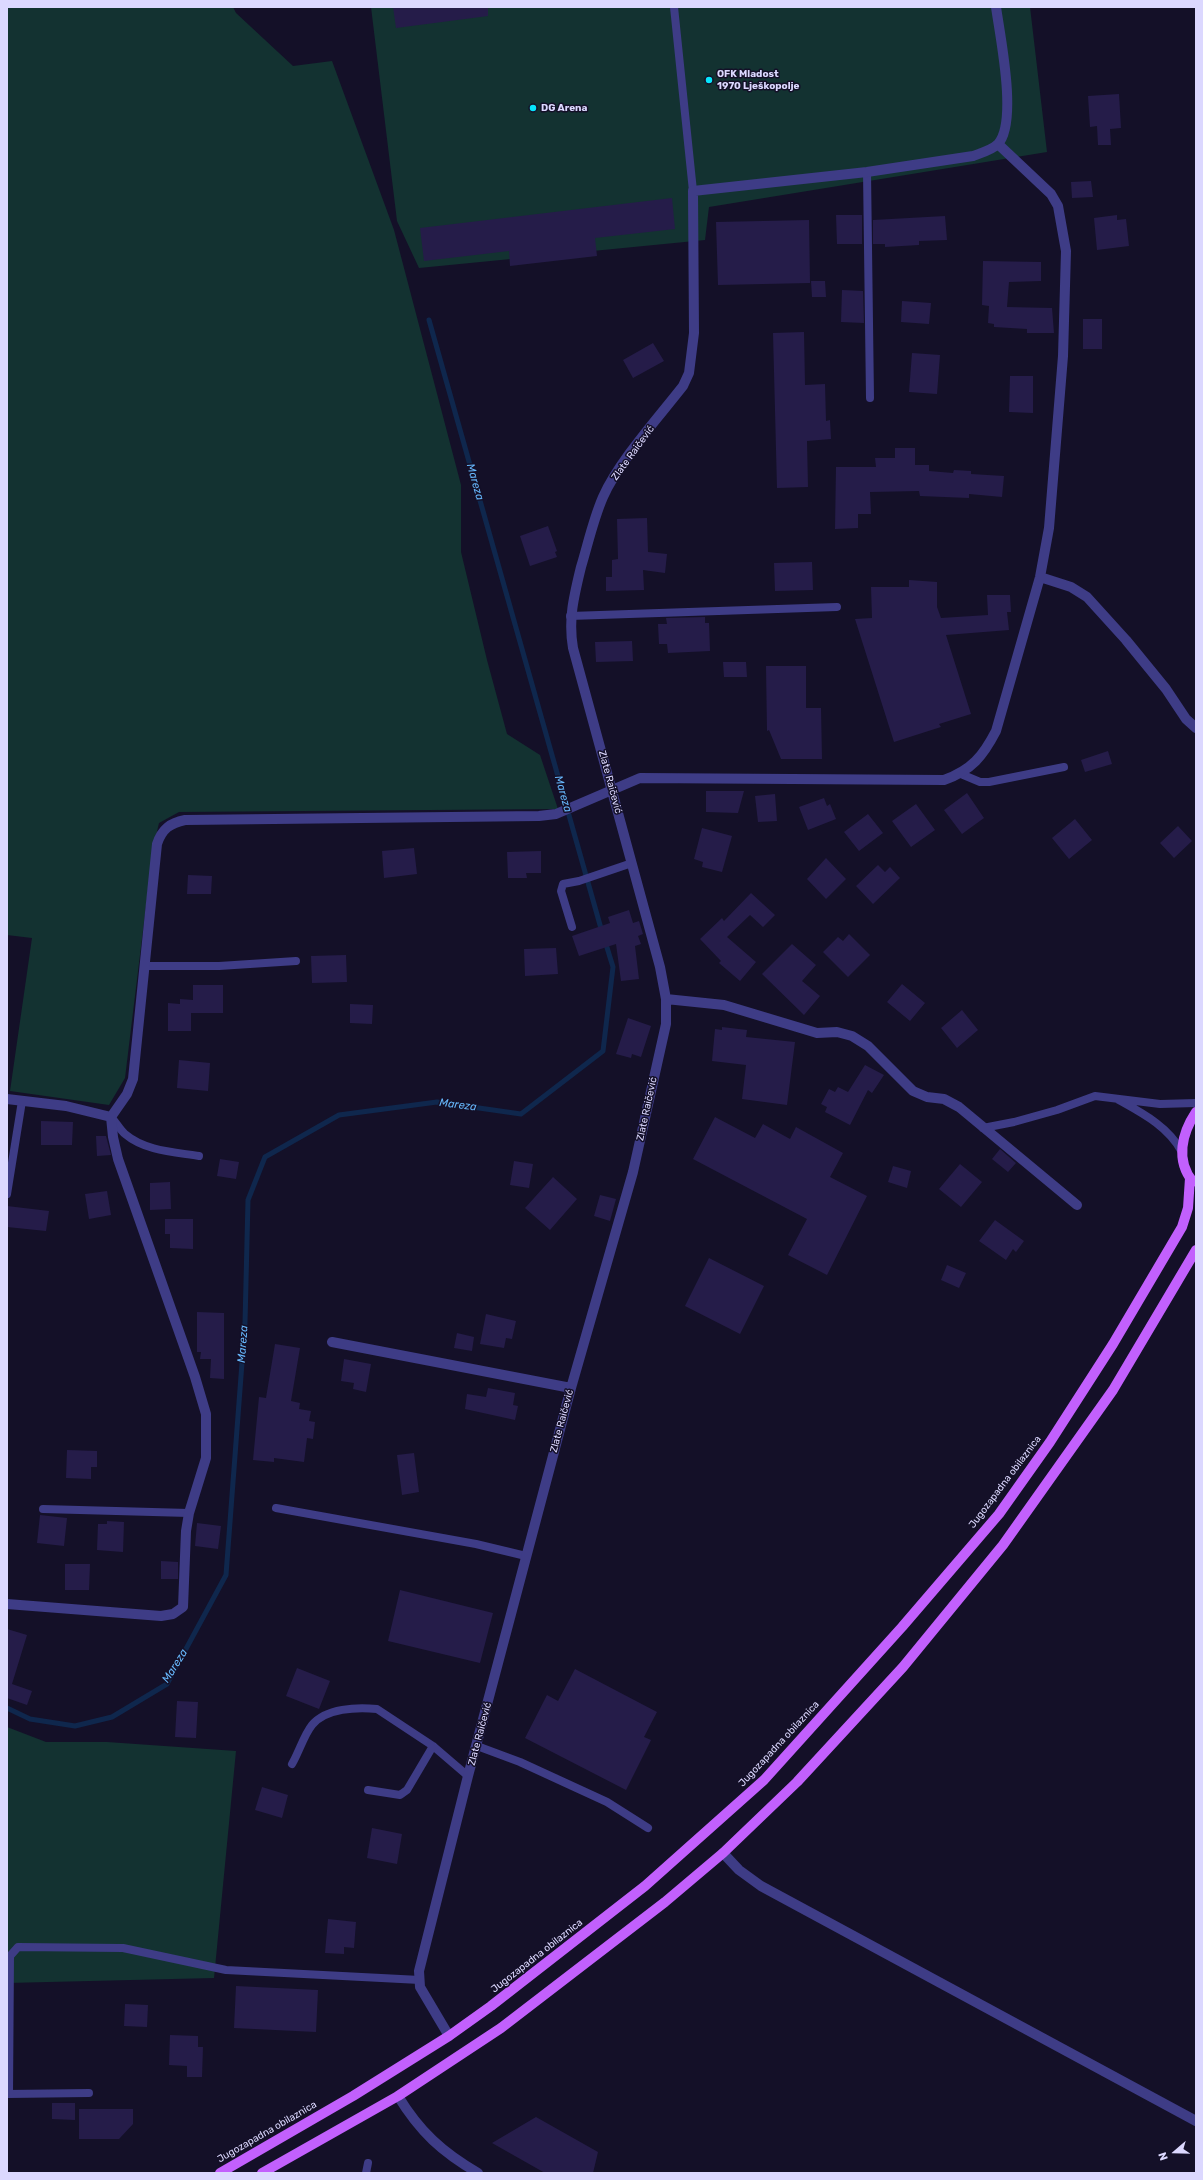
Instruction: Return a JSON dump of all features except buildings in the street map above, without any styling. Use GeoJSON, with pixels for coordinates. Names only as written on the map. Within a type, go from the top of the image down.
{"type":"FeatureCollection","features":[{"type":"Feature","properties":{"kind":"main road"},"geometry":{"type":"LineString","coordinates":[[1193,1182],[1184,1166],[1182,1152],[1185,1131],[1196,1112]]}},
{"type":"Feature","properties":{"kind":"main road","name":"Jugozapadna obilaznica"},"geometry":{"type":"LineString","coordinates":[[220,2173],[352,2096],[449,2036],[491,2006],[605,1918],[697,1841],[764,1780],[902,1627],[999,1514],[1050,1442],[1109,1351],[1182,1227],[1193,1182]]}},
{"type":"Feature","properties":{"kind":"main road"},"geometry":{"type":"LineString","coordinates":[[262,2173],[398,2096],[486,2039],[550,1992],[665,1902],[723,1853],[797,1782],[903,1667],[1003,1546],[1113,1390],[1196,1250]]}},
{"type":"Feature","properties":{"kind":"street"},"geometry":{"type":"LineString","coordinates":[[693,191],[867,172],[974,156],[987,151],[998,144],[1007,126],[1008,105],[996,7]]}},
{"type":"Feature","properties":{"kind":"street"},"geometry":{"type":"LineString","coordinates":[[7,1604],[161,1616],[173,1614],[183,1607],[184,1552],[189,1513],[206,1458],[206,1414],[198,1383],[118,1159],[113,1137],[111,1117],[127,1094],[133,1079],[157,844],[160,834],[175,822],[185,820],[540,816],[556,814],[640,778],[944,780],[961,774],[986,751],[996,731],[1040,578],[1049,528],[1062,372],[1066,251],[1058,206],[1051,194],[998,144]]}},
{"type":"Feature","properties":{"kind":"street","name":"Zlate Raičević"},"geometry":{"type":"LineString","coordinates":[[449,2036],[420,1987],[419,1971],[468,1776],[571,1388],[634,1172],[666,1024],[666,999],[660,967],[613,789],[573,648],[570,616],[573,598],[594,519],[604,496],[617,472],[683,386],[689,373],[694,333],[693,191]]}},
{"type":"Feature","properties":{"kind":"street"},"geometry":{"type":"LineString","coordinates":[[1040,578],[1071,587],[1087,597],[1126,640],[1166,689],[1186,719],[1196,728]]}},
{"type":"Feature","properties":{"kind":"street"},"geometry":{"type":"LineString","coordinates":[[666,999],[724,1005],[817,1033],[837,1032],[852,1036],[868,1046],[913,1091],[927,1097],[944,1099],[959,1107],[1077,1205]]}},
{"type":"Feature","properties":{"kind":"street"},"geometry":{"type":"LineString","coordinates":[[7,1099],[66,1106],[111,1117]]}},
{"type":"Feature","properties":{"kind":"street"},"geometry":{"type":"LineString","coordinates":[[332,1342],[571,1388]]}},
{"type":"Feature","properties":{"kind":"street"},"geometry":{"type":"LineString","coordinates":[[723,1853],[739,1870],[761,1886],[1196,2121]]}},
{"type":"Feature","properties":{"kind":"street"},"geometry":{"type":"LineString","coordinates":[[398,2096],[410,2115],[433,2142],[453,2158],[478,2173]]}},
{"type":"Feature","properties":{"kind":"lane"},"geometry":{"type":"LineString","coordinates":[[674,7],[693,191]]}},
{"type":"Feature","properties":{"kind":"lane"},"geometry":{"type":"LineString","coordinates":[[867,172],[870,398]]}},
{"type":"Feature","properties":{"kind":"lane"},"geometry":{"type":"LineString","coordinates":[[570,616],[837,607]]}},
{"type":"Feature","properties":{"kind":"lane"},"geometry":{"type":"LineString","coordinates":[[961,774],[980,782],[989,782],[1064,767]]}},
{"type":"Feature","properties":{"kind":"lane"},"geometry":{"type":"LineString","coordinates":[[572,927],[561,887],[563,884],[580,881],[632,863]]}},
{"type":"Feature","properties":{"kind":"lane"},"geometry":{"type":"LineString","coordinates":[[145,966],[219,966],[296,961]]}},
{"type":"Feature","properties":{"kind":"lane"},"geometry":{"type":"LineString","coordinates":[[983,1128],[1044,1114],[1095,1096],[1113,1097],[1160,1104],[1196,1103]]}},
{"type":"Feature","properties":{"kind":"lane"},"geometry":{"type":"LineString","coordinates":[[1113,1097],[1156,1122],[1176,1141],[1182,1152]]}},
{"type":"Feature","properties":{"kind":"lane"},"geometry":{"type":"LineString","coordinates":[[7,1194],[22,1101]]}},
{"type":"Feature","properties":{"kind":"lane"},"geometry":{"type":"LineString","coordinates":[[111,1117],[124,1133],[139,1143],[157,1149],[199,1156]]}},
{"type":"Feature","properties":{"kind":"lane"},"geometry":{"type":"LineString","coordinates":[[276,1508],[476,1544],[526,1556]]}},
{"type":"Feature","properties":{"kind":"lane"},"geometry":{"type":"LineString","coordinates":[[43,1509],[189,1513]]}},
{"type":"Feature","properties":{"kind":"lane"},"geometry":{"type":"LineString","coordinates":[[292,1764],[312,1725],[323,1716],[354,1708],[377,1709],[433,1746],[468,1776]]}},
{"type":"Feature","properties":{"kind":"lane"},"geometry":{"type":"LineString","coordinates":[[368,1790],[400,1795],[407,1790],[433,1746]]}},
{"type":"Feature","properties":{"kind":"lane"},"geometry":{"type":"LineString","coordinates":[[477,1746],[607,1802],[648,1828]]}},
{"type":"Feature","properties":{"kind":"lane"},"geometry":{"type":"LineString","coordinates":[[89,2093],[8,2094],[10,1956],[18,1947],[123,1948],[226,1970],[420,1980]]}},
{"type":"Feature","properties":{"kind":"lane"},"geometry":{"type":"LineString","coordinates":[[366,2173],[368,2163]]}},
{"type":"Feature","properties":{"kind":"green space"},"geometry":{"type":"Polygon","coordinates":[[[7,7],[233,7],[236,13],[293,66],[332,61],[394,230],[461,485],[461,552],[487,660],[507,734],[540,755],[558,809],[179,812],[159,823],[153,848],[125,1078],[109,1105],[10,1091],[32,938],[7,935],[7,7]]]}},
{"type":"Feature","properties":{"kind":"green space","name":"OFK Mladost 1970 Lješkopolje"},"geometry":{"type":"Polygon","coordinates":[[[371,7],[1030,7],[1047,152],[709,207],[705,240],[419,268],[397,221],[371,7]]]}},
{"type":"Feature","properties":{"kind":"green space"},"geometry":{"type":"Polygon","coordinates":[[[7,1727],[46,1742],[107,1742],[236,1751],[214,1978],[7,1983],[7,1727]]]}},
{"type":"Feature","properties":{"kind":"waterway","name":"Mareza"},"geometry":{"type":"LineString","coordinates":[[429,320],[602,932]]}},
{"type":"Feature","properties":{"kind":"waterway","name":"Mareza"},"geometry":{"type":"LineString","coordinates":[[7,1708],[30,1719],[75,1726],[112,1717],[167,1684],[226,1575],[245,1323],[248,1200],[265,1157],[339,1115],[437,1102],[521,1114],[603,1051],[613,967],[605,941]]}},
{"type":"Feature","properties":{"kind":"place","name":"OFK Mladost 1970 Lješkopolje"},"geometry":{"type":"Point","coordinates":[709,80]}},
{"type":"Feature","properties":{"kind":"place","name":"DG Arena"},"geometry":{"type":"Point","coordinates":[533,108]}}]}
